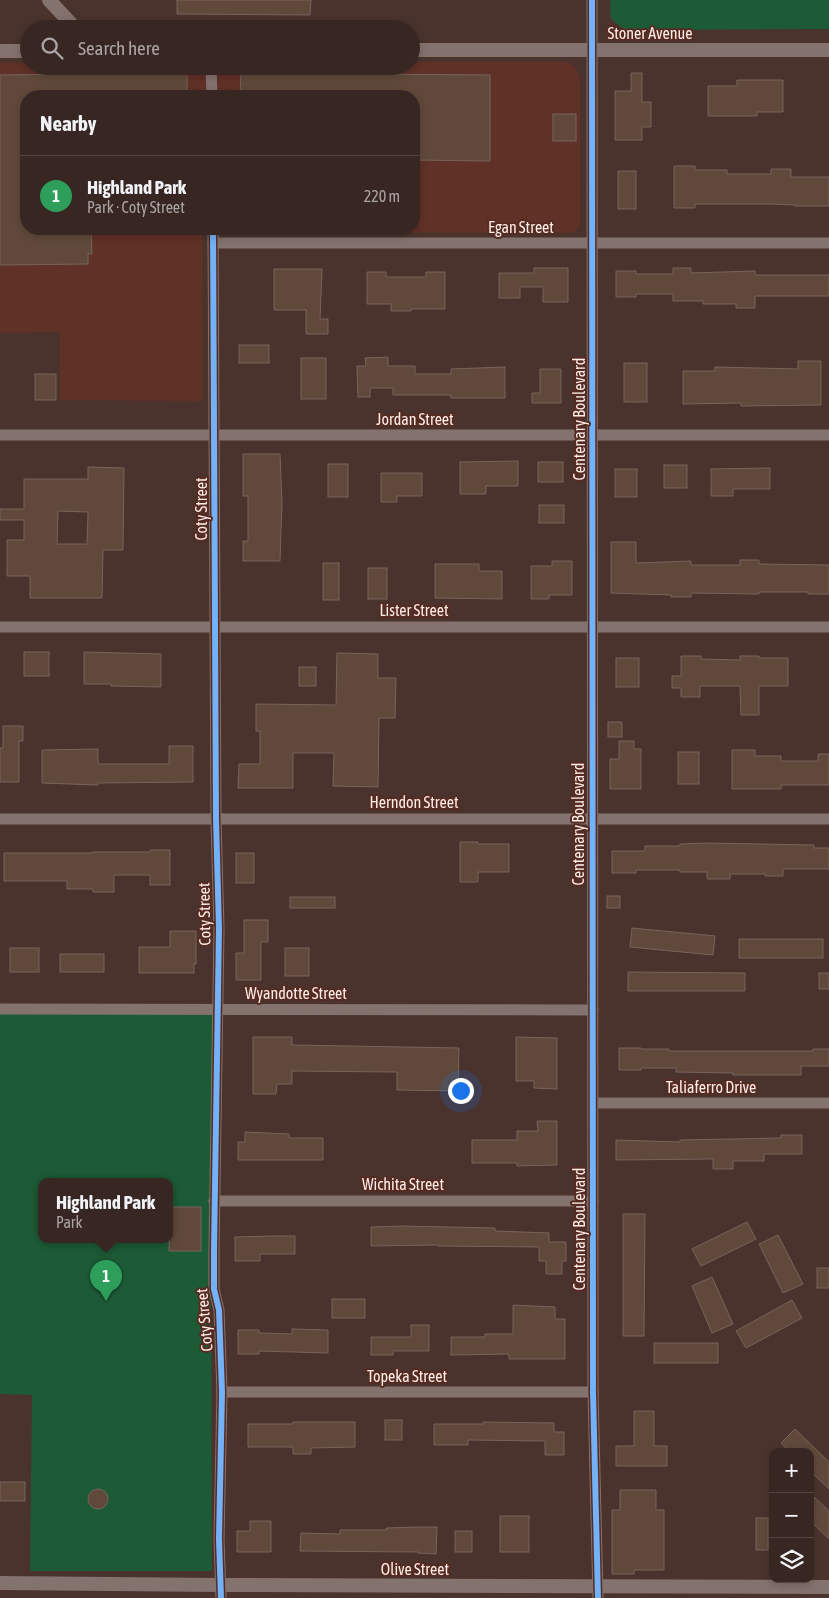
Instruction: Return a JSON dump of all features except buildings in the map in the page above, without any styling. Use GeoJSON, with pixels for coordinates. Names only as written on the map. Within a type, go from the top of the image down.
{"type":"FeatureCollection","features":[{"type":"Feature","properties":{"kind":"street"},"geometry":{"type":"LineString","coordinates":[[49,0],[68,20]]}},
{"type":"Feature","properties":{"kind":"street","name":"Centenary Boulevard"},"geometry":{"type":"LineString","coordinates":[[592,0],[593,1392],[597,1592]]}},
{"type":"Feature","properties":{"kind":"street","name":"Stoner Avenue"},"geometry":{"type":"LineString","coordinates":[[420,50],[829,50]]}},
{"type":"Feature","properties":{"kind":"street"},"geometry":{"type":"LineString","coordinates":[[0,51],[20,51]]}},
{"type":"Feature","properties":{"kind":"street"},"geometry":{"type":"LineString","coordinates":[[212,75],[212,90]]}},
{"type":"Feature","properties":{"kind":"street","name":"Coty Street"},"geometry":{"type":"LineString","coordinates":[[213,235],[216,819],[219,929],[214,1288],[219,1310],[222,1392],[219,1539],[220,1592]]}},
{"type":"Feature","properties":{"kind":"street","name":"Egan Street"},"geometry":{"type":"LineString","coordinates":[[213,243],[829,243]]}},
{"type":"Feature","properties":{"kind":"street","name":"Jordan Street"},"geometry":{"type":"LineString","coordinates":[[0,435],[829,435]]}},
{"type":"Feature","properties":{"kind":"street","name":"Lister Street"},"geometry":{"type":"LineString","coordinates":[[0,627],[829,627]]}},
{"type":"Feature","properties":{"kind":"street","name":"Herndon Street"},"geometry":{"type":"LineString","coordinates":[[0,819],[829,819]]}},
{"type":"Feature","properties":{"kind":"street","name":"Wyandotte Street"},"geometry":{"type":"LineString","coordinates":[[0,1009],[593,1010]]}},
{"type":"Feature","properties":{"kind":"street","name":"Taliaferro Drive"},"geometry":{"type":"LineString","coordinates":[[593,1103],[829,1103]]}},
{"type":"Feature","properties":{"kind":"street","name":"Wichita Street"},"geometry":{"type":"LineString","coordinates":[[214,1202],[593,1201]]}},
{"type":"Feature","properties":{"kind":"street","name":"Topeka Street"},"geometry":{"type":"LineString","coordinates":[[222,1392],[593,1392]]}},
{"type":"Feature","properties":{"kind":"street","name":"Olive Street"},"geometry":{"type":"LineString","coordinates":[[0,1583],[220,1592],[597,1592],[829,1587]]}},
{"type":"Feature","properties":{"kind":"shaded area"},"geometry":{"type":"Polygon","coordinates":[[[420,62],[567,62],[575,67],[580,77],[580,224],[576,231],[570,233],[420,233],[420,90],[20,90],[20,235],[202,235],[202,401],[60,400],[60,332],[0,333],[0,63],[20,63],[20,75],[420,75],[420,62]]]}},
{"type":"Feature","properties":{"kind":"green space"},"geometry":{"type":"Polygon","coordinates":[[[610,0],[829,0],[829,29],[625,30],[611,19],[610,0]]]}},
{"type":"Feature","properties":{"kind":"green space"},"geometry":{"type":"Polygon","coordinates":[[[214,1012],[211,1207],[212,1571],[30,1571],[32,1395],[0,1394],[0,1013],[214,1012]]]}},
{"type":"Feature","properties":{"kind":"cycle path"},"geometry":{"type":"LineString","coordinates":[[592,0],[593,1392],[598,1598]]}},
{"type":"Feature","properties":{"kind":"cycle path"},"geometry":{"type":"LineString","coordinates":[[213,235],[216,819],[219,929],[214,1289],[219,1310],[222,1392],[219,1539],[221,1598]]}},
{"type":"Feature","properties":{"kind":"place","name":"Highland Park"},"geometry":{"type":"Point","coordinates":[106,1301]}}]}
